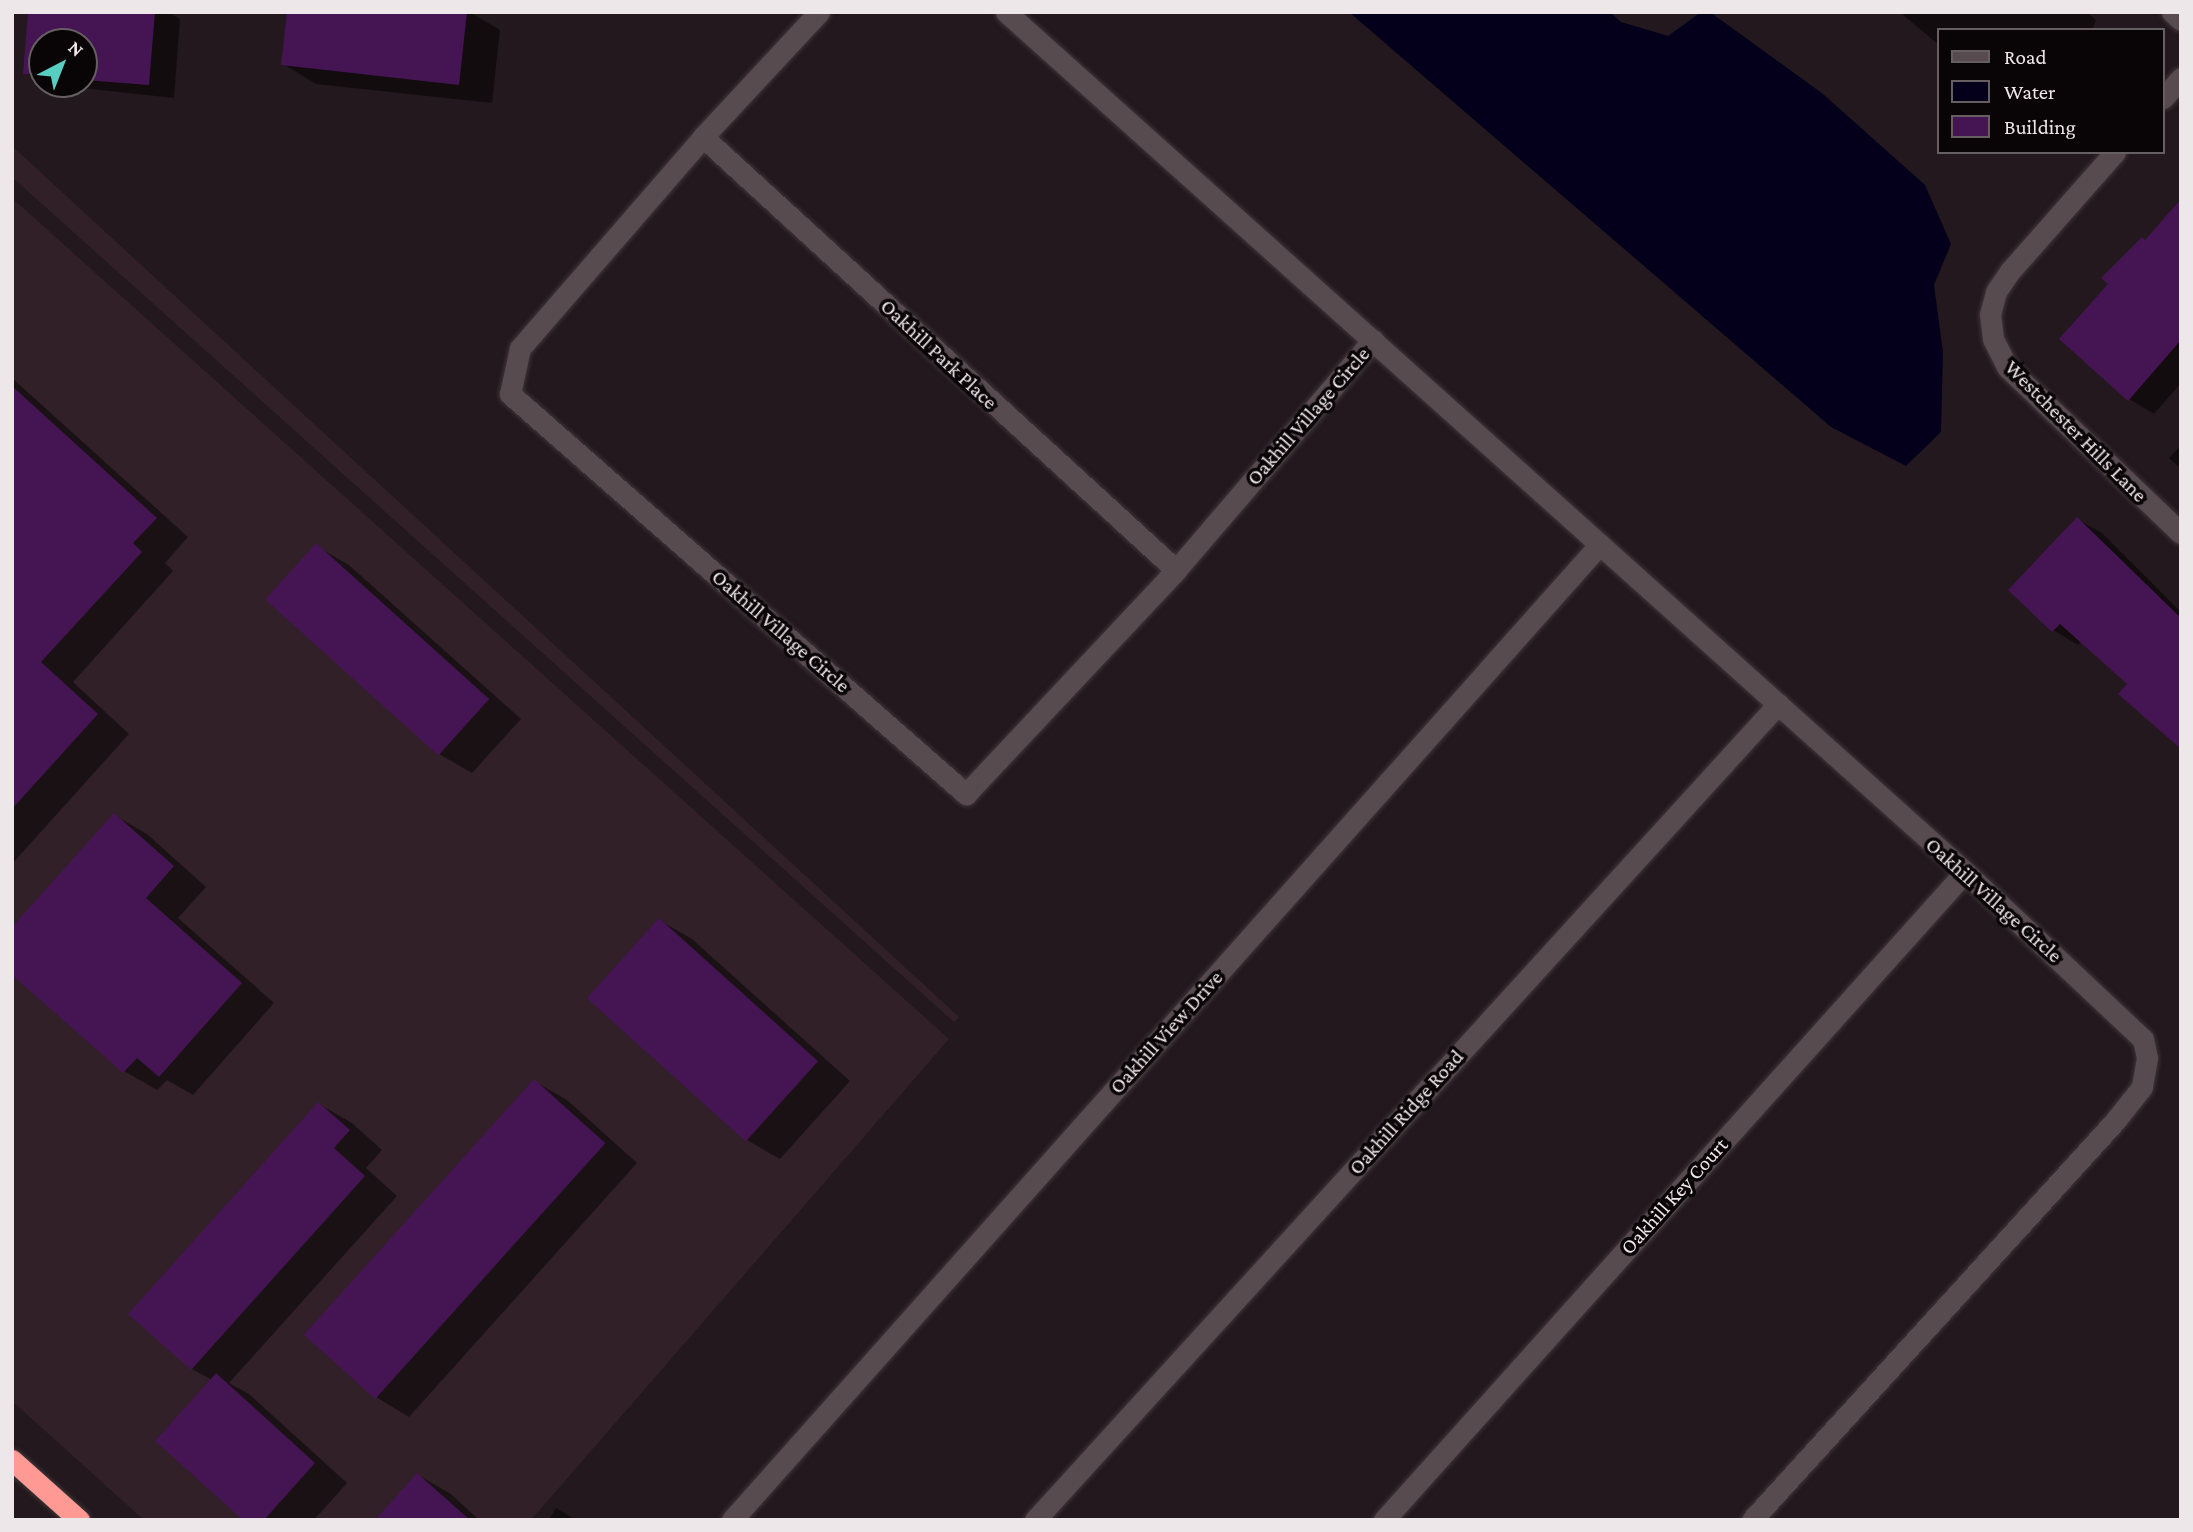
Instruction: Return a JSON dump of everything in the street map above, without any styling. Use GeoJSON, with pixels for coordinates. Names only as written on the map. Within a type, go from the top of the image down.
{"type":"FeatureCollection","features":[{"type":"Feature","properties":{"kind":"highway"},"geometry":{"type":"LineString","coordinates":[[12,1460],[79,1520]]}},
{"type":"Feature","properties":{"kind":"street","name":"Oakhill Village Circle"},"geometry":{"type":"LineString","coordinates":[[819,12],[703,137],[520,348],[510,394],[967,794],[1176,570],[1373,340]]}},
{"type":"Feature","properties":{"kind":"street","name":"Oakhill Village Circle"},"geometry":{"type":"LineString","coordinates":[[1006,12],[1965,872],[2137,1032],[2147,1058],[2142,1087],[2093,1147],[1752,1520]]}},
{"type":"Feature","properties":{"kind":"street"},"geometry":{"type":"LineString","coordinates":[[2172,12],[2181,20]]}},
{"type":"Feature","properties":{"kind":"street"},"geometry":{"type":"LineString","coordinates":[[2165,96],[2181,78]]}},
{"type":"Feature","properties":{"kind":"street","name":"Oakhill Park Place"},"geometry":{"type":"LineString","coordinates":[[703,137],[1176,570]]}},
{"type":"Feature","properties":{"kind":"street","name":"Westchester Hills Lane"},"geometry":{"type":"LineString","coordinates":[[2113,154],[2003,281],[1990,314],[1993,339],[2007,367],[2181,533]]}},
{"type":"Feature","properties":{"kind":"street","name":"Oakhill View Drive"},"geometry":{"type":"LineString","coordinates":[[732,1520],[1600,544]]}},
{"type":"Feature","properties":{"kind":"street","name":"Oakhill Ridge Road"},"geometry":{"type":"LineString","coordinates":[[1035,1520],[1777,704]]}},
{"type":"Feature","properties":{"kind":"street","name":"Oakhill Key Court"},"geometry":{"type":"LineString","coordinates":[[1384,1520],[1965,872]]}},
{"type":"Feature","properties":{"kind":"shaded area"},"geometry":{"type":"Polygon","coordinates":[[[12,146],[959,1017],[954,1022],[12,177],[12,146]]]}},
{"type":"Feature","properties":{"kind":"shaded area"},"geometry":{"type":"Polygon","coordinates":[[[12,198],[949,1039],[531,1520],[144,1520],[12,1401],[12,198]]]}},
{"type":"Feature","properties":{"kind":"water"},"geometry":{"type":"Polygon","coordinates":[[[1349,12],[1610,12],[1621,22],[1668,36],[1701,12],[1710,12],[1823,94],[1925,185],[1951,244],[1934,285],[1943,352],[1941,432],[1906,466],[1831,427],[1349,12]]]}},
{"type":"Feature","properties":{"kind":"building"},"geometry":{"type":"Polygon","coordinates":[[[28,12],[155,12],[149,85],[98,81],[98,28],[28,28],[28,74],[23,74],[28,12]]]}},
{"type":"Feature","properties":{"kind":"building"},"geometry":{"type":"Polygon","coordinates":[[[287,12],[467,12],[459,85],[281,65],[287,12]]]}},
{"type":"Feature","properties":{"kind":"building"},"geometry":{"type":"Polygon","coordinates":[[[2181,199],[2181,340],[2128,401],[2059,339],[2108,284],[2101,278],[2142,237],[2145,240],[2181,199]]]}},
{"type":"Feature","properties":{"kind":"building"},"geometry":{"type":"Polygon","coordinates":[[[12,386],[157,518],[133,543],[142,552],[41,662],[98,714],[12,809],[12,386]]]}},
{"type":"Feature","properties":{"kind":"building"},"geometry":{"type":"Polygon","coordinates":[[[2077,517],[2181,618],[2181,749],[2118,694],[2127,684],[2060,624],[2052,632],[2008,590],[2077,517]]]}},
{"type":"Feature","properties":{"kind":"building"},"geometry":{"type":"Polygon","coordinates":[[[316,543],[489,699],[438,755],[265,599],[316,543]]]}},
{"type":"Feature","properties":{"kind":"building"},"geometry":{"type":"Polygon","coordinates":[[[114,813],[174,866],[146,898],[242,983],[159,1077],[137,1058],[123,1073],[12,975],[12,927],[114,813]]]}},
{"type":"Feature","properties":{"kind":"building"},"geometry":{"type":"Polygon","coordinates":[[[659,918],[818,1061],[746,1141],[587,998],[659,918]]]}},
{"type":"Feature","properties":{"kind":"building"},"geometry":{"type":"Polygon","coordinates":[[[534,1079],[605,1143],[375,1399],[304,1335],[534,1079]]]}},
{"type":"Feature","properties":{"kind":"building"},"geometry":{"type":"Polygon","coordinates":[[[318,1102],[350,1130],[334,1148],[365,1176],[191,1370],[128,1314],[318,1102]]]}},
{"type":"Feature","properties":{"kind":"building"},"geometry":{"type":"Polygon","coordinates":[[[216,1373],[315,1463],[264,1520],[243,1520],[155,1441],[216,1373]]]}},
{"type":"Feature","properties":{"kind":"building"},"geometry":{"type":"Polygon","coordinates":[[[417,1473],[470,1520],[375,1520],[417,1473]]]}}]}
